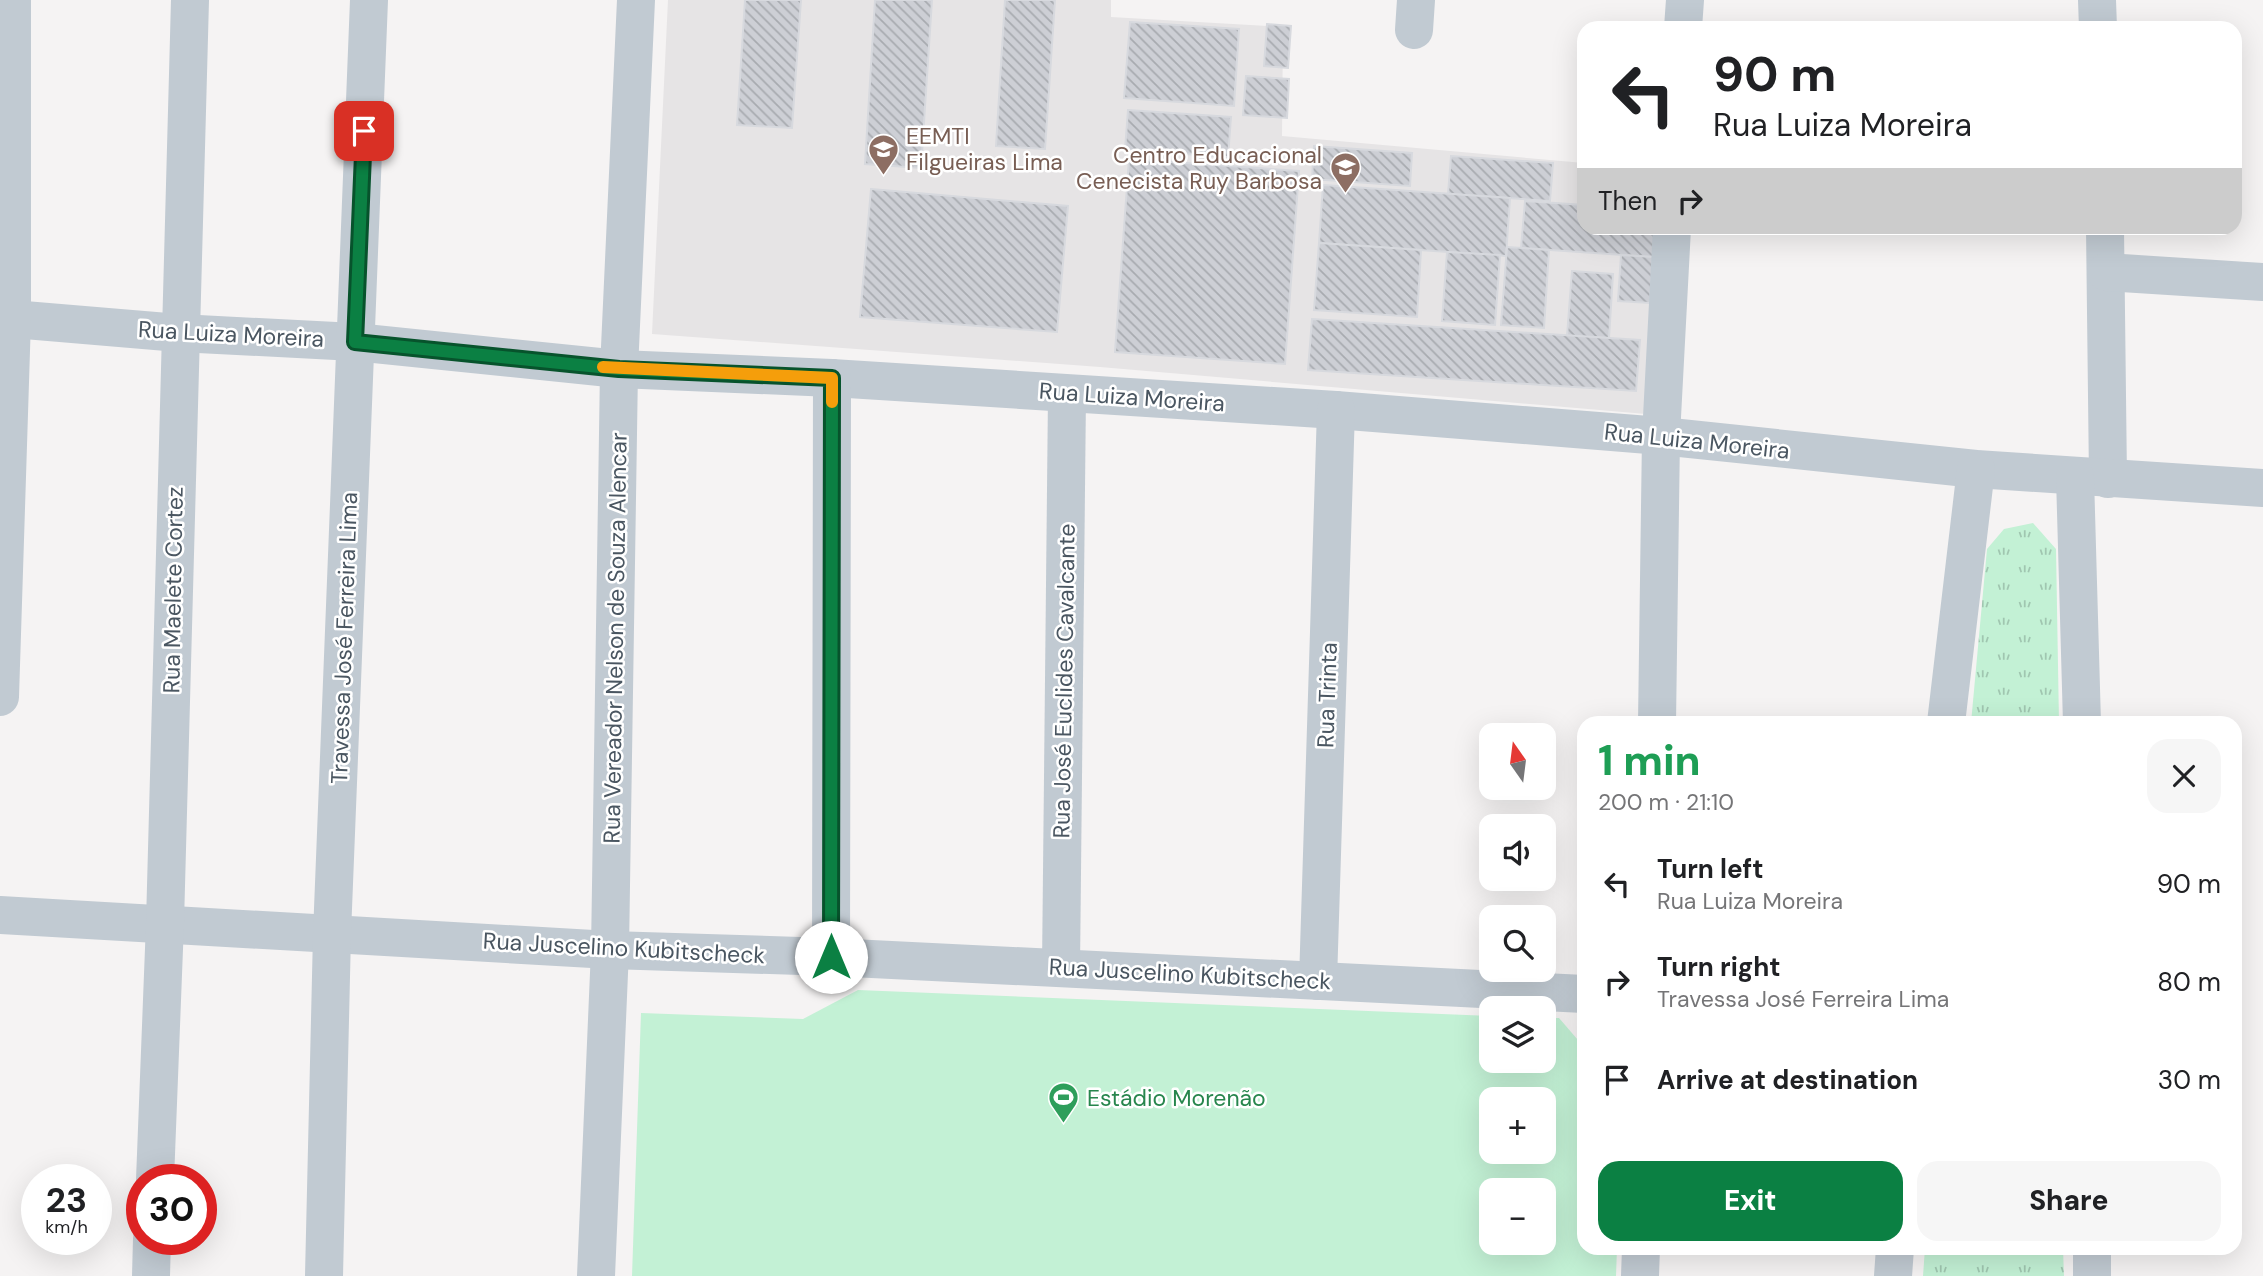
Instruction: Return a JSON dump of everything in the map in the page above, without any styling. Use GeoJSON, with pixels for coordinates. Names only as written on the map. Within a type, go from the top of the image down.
{"type":"FeatureCollection","features":[{"type":"Feature","properties":{"kind":"street"},"geometry":{"type":"LineString","coordinates":[[0,697],[12,0]]}},
{"type":"Feature","properties":{"kind":"street","name":"Rua Maelete Cortez"},"geometry":{"type":"LineString","coordinates":[[156,1164],[165,923],[190,0]]}},
{"type":"Feature","properties":{"kind":"street","name":"Travessa José Ferreira Lima"},"geometry":{"type":"LineString","coordinates":[[324,1276],[332,933],[369,0]]}},
{"type":"Feature","properties":{"kind":"street","name":"Rua Vereador Nelson de Souza Alencar"},"geometry":{"type":"LineString","coordinates":[[596,1276],[610,950],[619,369],[636,0]]}},
{"type":"Feature","properties":{"kind":"street"},"geometry":{"type":"LineString","coordinates":[[1684,21],[1685,0]]}},
{"type":"Feature","properties":{"kind":"street"},"geometry":{"type":"LineString","coordinates":[[2097,0],[2098,21]]}},
{"type":"Feature","properties":{"kind":"street"},"geometry":{"type":"LineString","coordinates":[[1657,716],[1661,436],[1672,235]]}},
{"type":"Feature","properties":{"kind":"street"},"geometry":{"type":"LineString","coordinates":[[2081,716],[2091,478],[2106,272],[2105,235]]}},
{"type":"Feature","properties":{"kind":"street"},"geometry":{"type":"LineString","coordinates":[[2106,272],[2263,282]]}},
{"type":"Feature","properties":{"kind":"street","name":"Rua Luiza Moreira"},"geometry":{"type":"LineString","coordinates":[[6,318],[179,333],[355,342],[619,369],[832,378],[1336,410],[1661,436],[1976,469],[2263,488]]}},
{"type":"Feature","properties":{"kind":"street"},"geometry":{"type":"LineString","coordinates":[[831,957],[832,378]]}},
{"type":"Feature","properties":{"kind":"street","name":"Rua José Euclides Cavalcante"},"geometry":{"type":"LineString","coordinates":[[1061,968],[1067,394]]}},
{"type":"Feature","properties":{"kind":"street","name":"Rua Trinta"},"geometry":{"type":"LineString","coordinates":[[1318,981],[1336,410]]}},
{"type":"Feature","properties":{"kind":"street"},"geometry":{"type":"LineString","coordinates":[[1947,716],[1976,469]]}},
{"type":"Feature","properties":{"kind":"street","name":"Rua Juscelino Kubitscheck"},"geometry":{"type":"LineString","coordinates":[[0,915],[610,950],[831,957],[1577,994]]}},
{"type":"Feature","properties":{"kind":"street"},"geometry":{"type":"LineString","coordinates":[[150,1276],[151,1255]]}},
{"type":"Feature","properties":{"kind":"street"},"geometry":{"type":"LineString","coordinates":[[1640,1276],[1641,1255]]}},
{"type":"Feature","properties":{"kind":"street"},"geometry":{"type":"LineString","coordinates":[[1893,1276],[1894,1255]]}},
{"type":"Feature","properties":{"kind":"street"},"geometry":{"type":"LineString","coordinates":[[2092,1255],[2092,1276]]}},
{"type":"Feature","properties":{"kind":"shaded area"},"geometry":{"type":"Polygon","coordinates":[[[668,0],[1111,0],[1111,17],[1283,27],[1282,136],[1577,162],[1577,235],[1658,235],[1646,414],[1100,367],[652,334],[668,0]]]}},
{"type":"Feature","properties":{"kind":"green space"},"geometry":{"type":"Polygon","coordinates":[[[2033,523],[2056,549],[2059,716],[1972,716],[1987,549],[2004,529],[2033,523]]]}},
{"type":"Feature","properties":{"kind":"green space","name":"Estádio Morenão"},"geometry":{"type":"Polygon","coordinates":[[[858,990],[1479,1016],[1479,1073],[1556,1073],[1556,1018],[1559,1018],[1577,1039],[1577,1255],[1617,1255],[1616,1276],[632,1276],[641,1013],[803,1019],[858,990]]]}},
{"type":"Feature","properties":{"kind":"green space"},"geometry":{"type":"Polygon","coordinates":[[[1924,1255],[2063,1255],[2064,1276],[1923,1276],[1924,1255]]]}},
{"type":"Feature","properties":{"kind":"building"},"geometry":{"type":"Polygon","coordinates":[[[745,0],[801,0],[792,128],[737,125],[745,0]]]}},
{"type":"Feature","properties":{"kind":"building"},"geometry":{"type":"Polygon","coordinates":[[[875,0],[932,0],[921,168],[865,164],[875,0]]]}},
{"type":"Feature","properties":{"kind":"building"},"geometry":{"type":"Polygon","coordinates":[[[1005,0],[1055,0],[1045,149],[996,146],[1005,0]]]}},
{"type":"Feature","properties":{"kind":"building"},"geometry":{"type":"Polygon","coordinates":[[[1130,22],[1239,29],[1234,106],[1124,98],[1130,22]]]}},
{"type":"Feature","properties":{"kind":"building"},"geometry":{"type":"Polygon","coordinates":[[[1267,24],[1291,26],[1288,68],[1264,66],[1267,24]]]}},
{"type":"Feature","properties":{"kind":"building"},"geometry":{"type":"Polygon","coordinates":[[[1246,76],[1289,79],[1287,118],[1243,115],[1246,76]]]}},
{"type":"Feature","properties":{"kind":"building"},"geometry":{"type":"Polygon","coordinates":[[[1128,110],[1231,117],[1228,157],[1125,150],[1128,110]]]}},
{"type":"Feature","properties":{"kind":"building"},"geometry":{"type":"Polygon","coordinates":[[[1314,146],[1412,153],[1410,186],[1312,179],[1314,146]]]}},
{"type":"Feature","properties":{"kind":"building"},"geometry":{"type":"Polygon","coordinates":[[[1451,156],[1553,163],[1550,201],[1448,194],[1451,156]]]}},
{"type":"Feature","properties":{"kind":"building"},"geometry":{"type":"Polygon","coordinates":[[[1129,159],[1299,171],[1285,364],[1115,352],[1129,159]]]}},
{"type":"Feature","properties":{"kind":"building"},"geometry":{"type":"Polygon","coordinates":[[[1323,185],[1510,198],[1506,256],[1319,243],[1323,185]]]}},
{"type":"Feature","properties":{"kind":"building"},"geometry":{"type":"Polygon","coordinates":[[[871,189],[1068,206],[1057,332],[860,317],[871,189]]]}},
{"type":"Feature","properties":{"kind":"building"},"geometry":{"type":"Polygon","coordinates":[[[1525,201],[1577,205],[1577,235],[1655,235],[1653,257],[1521,248],[1525,201]]]}},
{"type":"Feature","properties":{"kind":"building"},"geometry":{"type":"Polygon","coordinates":[[[1319,243],[1421,250],[1417,317],[1314,310],[1319,243]]]}},
{"type":"Feature","properties":{"kind":"building"},"geometry":{"type":"Polygon","coordinates":[[[1507,247],[1549,250],[1544,328],[1501,325],[1507,247]]]}},
{"type":"Feature","properties":{"kind":"building"},"geometry":{"type":"Polygon","coordinates":[[[1447,252],[1500,255],[1495,325],[1442,321],[1447,252]]]}},
{"type":"Feature","properties":{"kind":"building"},"geometry":{"type":"Polygon","coordinates":[[[1621,255],[1653,257],[1650,303],[1618,301],[1621,255]]]}},
{"type":"Feature","properties":{"kind":"building"},"geometry":{"type":"Polygon","coordinates":[[[1572,271],[1613,274],[1609,338],[1567,336],[1572,271]]]}},
{"type":"Feature","properties":{"kind":"building"},"geometry":{"type":"Polygon","coordinates":[[[1312,319],[1640,340],[1636,391],[1308,370],[1312,319]]]}},
{"type":"Feature","properties":{"kind":"slow traffic"},"geometry":{"type":"LineString","coordinates":[[603,367],[832,378],[832,402]]}},
{"type":"Feature","properties":{"kind":"place","name":"EEMTI Filgueiras Lima"},"geometry":{"type":"Point","coordinates":[883,176]}},
{"type":"Feature","properties":{"kind":"place","name":"Centro Educacional Cenecista Ruy Barbosa"},"geometry":{"type":"Point","coordinates":[1345,195]}},
{"type":"Feature","properties":{"kind":"place","name":"Estádio Morenão"},"geometry":{"type":"Point","coordinates":[1064,1125]}},
{"type":"Feature","properties":{"kind":"route"},"geometry":{"type":"LineString","coordinates":[[364,131],[355,342],[619,369],[832,378],[831,957]]}}]}
